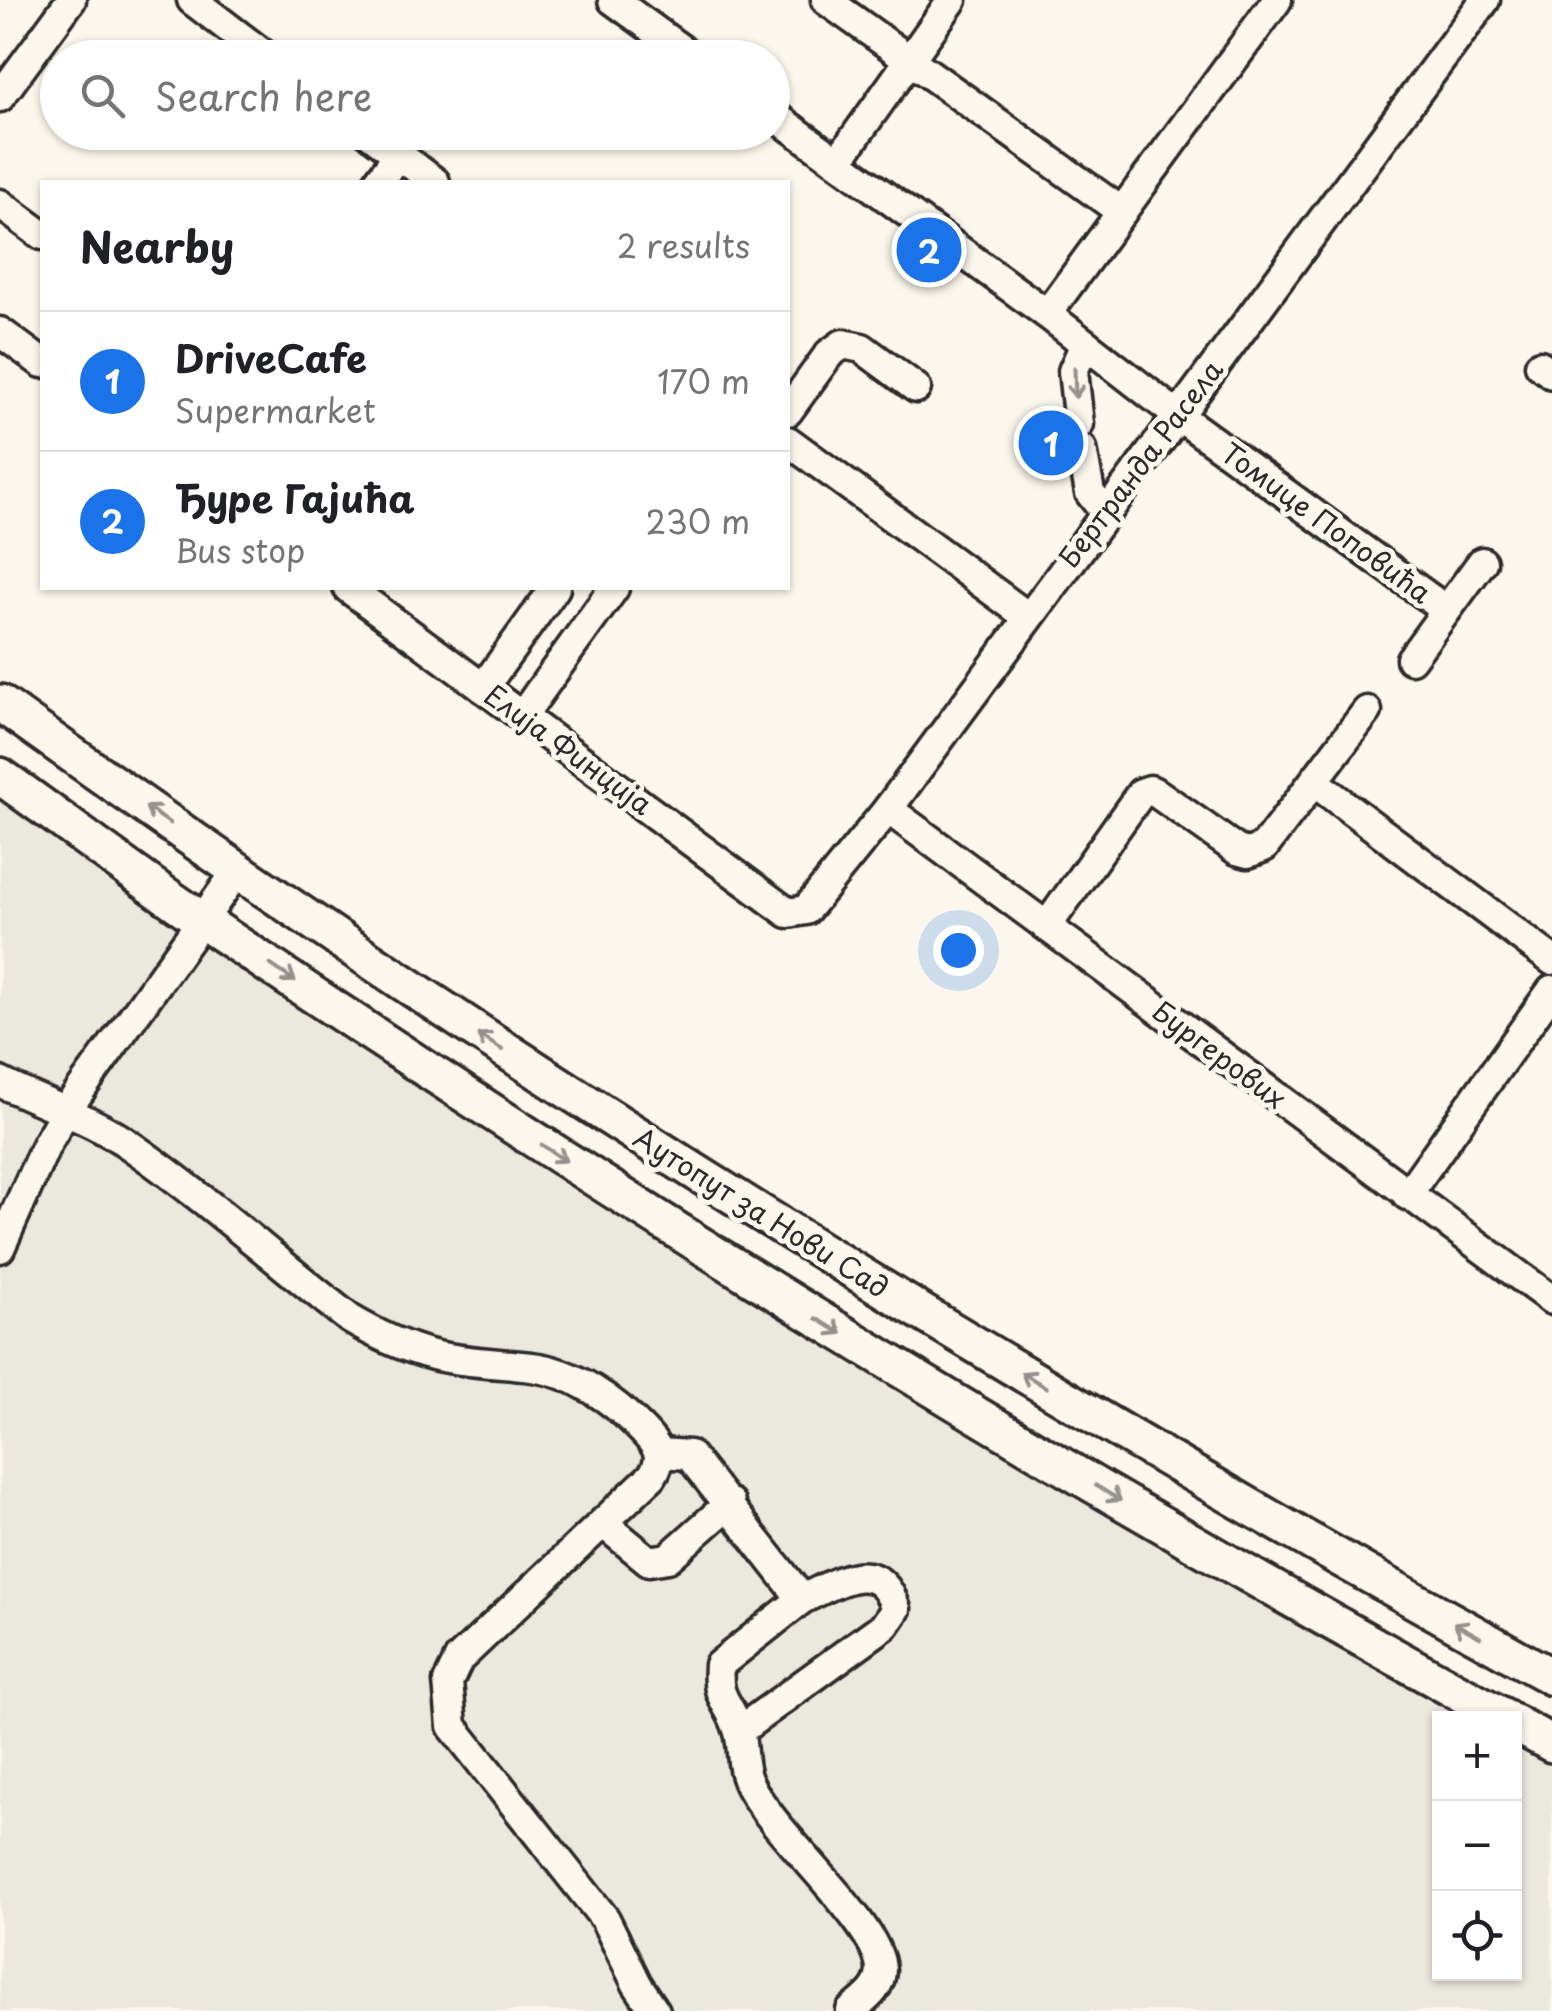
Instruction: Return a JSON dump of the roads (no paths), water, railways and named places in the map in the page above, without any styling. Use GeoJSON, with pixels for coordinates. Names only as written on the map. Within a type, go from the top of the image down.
{"type":"FeatureCollection","features":[{"type":"Feature","properties":{"kind":"main road","name":"Аутопут за Нови Сад"},"geometry":{"type":"LineString","coordinates":[[0,703],[434,1005],[818,1250],[1201,1479],[1552,1677]]}},
{"type":"Feature","properties":{"kind":"main road"},"geometry":{"type":"LineString","coordinates":[[0,776],[201,920],[740,1272],[1142,1514],[1493,1711]]}},
{"type":"Feature","properties":{"kind":"main road"},"geometry":{"type":"LineString","coordinates":[[1522,1727],[1552,1744]]}},
{"type":"Feature","properties":{"kind":"street"},"geometry":{"type":"LineString","coordinates":[[42,40],[71,0]]}},
{"type":"Feature","properties":{"kind":"street"},"geometry":{"type":"LineString","coordinates":[[192,0],[244,40]]}},
{"type":"Feature","properties":{"kind":"street"},"geometry":{"type":"LineString","coordinates":[[613,0],[669,40]]}},
{"type":"Feature","properties":{"kind":"street"},"geometry":{"type":"LineString","coordinates":[[826,0],[1122,212]]}},
{"type":"Feature","properties":{"kind":"street"},"geometry":{"type":"LineString","coordinates":[[838,161],[952,0]]}},
{"type":"Feature","properties":{"kind":"street"},"geometry":{"type":"LineString","coordinates":[[1046,314],[1277,0]]}},
{"type":"Feature","properties":{"kind":"street","name":"Бертранда Расела"},"geometry":{"type":"LineString","coordinates":[[788,913],[801,913],[811,907],[888,808],[1485,0]]}},
{"type":"Feature","properties":{"kind":"street"},"geometry":{"type":"LineString","coordinates":[[0,97],[40,42]]}},
{"type":"Feature","properties":{"kind":"street","name":"Томице Поповића"},"geometry":{"type":"LineString","coordinates":[[790,127],[1046,314],[1177,416],[1446,610]]}},
{"type":"Feature","properties":{"kind":"street"},"geometry":{"type":"LineString","coordinates":[[391,150],[432,180]]}},
{"type":"Feature","properties":{"kind":"street"},"geometry":{"type":"LineString","coordinates":[[379,180],[398,155]]}},
{"type":"Feature","properties":{"kind":"street"},"geometry":{"type":"LineString","coordinates":[[0,204],[40,234]]}},
{"type":"Feature","properties":{"kind":"street"},"geometry":{"type":"LineString","coordinates":[[0,332],[40,362]]}},
{"type":"Feature","properties":{"kind":"street"},"geometry":{"type":"LineString","coordinates":[[790,409],[829,354],[843,344],[862,348],[916,388]]}},
{"type":"Feature","properties":{"kind":"street"},"geometry":{"type":"LineString","coordinates":[[1085,344],[1073,371],[1090,494],[1104,511]]}},
{"type":"Feature","properties":{"kind":"street"},"geometry":{"type":"LineString","coordinates":[[790,442],[1028,617]]}},
{"type":"Feature","properties":{"kind":"street","name":"Томице Поповића"},"geometry":{"type":"LineString","coordinates":[[1411,659],[1482,562]]}},
{"type":"Feature","properties":{"kind":"street","name":"Елија Финција"},"geometry":{"type":"LineString","coordinates":[[351,590],[788,913]]}},
{"type":"Feature","properties":{"kind":"street"},"geometry":{"type":"LineString","coordinates":[[483,688],[554,590]]}},
{"type":"Feature","properties":{"kind":"street"},"geometry":{"type":"LineString","coordinates":[[522,716],[613,590]]}},
{"type":"Feature","properties":{"kind":"street"},"geometry":{"type":"LineString","coordinates":[[1047,926],[1142,792],[1158,794],[1237,850],[1248,852],[1264,847],[1367,711]]}},
{"type":"Feature","properties":{"kind":"street"},"geometry":{"type":"LineString","coordinates":[[1314,782],[1552,960]]}},
{"type":"Feature","properties":{"kind":"street","name":"Бургерових"},"geometry":{"type":"LineString","coordinates":[[888,808],[1552,1300]]}},
{"type":"Feature","properties":{"kind":"street"},"geometry":{"type":"LineString","coordinates":[[0,1248],[46,1144],[66,1112],[238,870]]}},
{"type":"Feature","properties":{"kind":"street"},"geometry":{"type":"LineString","coordinates":[[1406,1195],[1552,990]]}},
{"type":"Feature","properties":{"kind":"street"},"geometry":{"type":"LineString","coordinates":[[0,1082],[90,1121],[131,1146],[350,1319],[388,1342],[437,1356],[536,1367],[554,1373],[596,1392],[632,1419],[660,1453],[660,1464],[652,1476],[459,1659],[448,1682],[452,1726],[606,1920],[655,2011]]}},
{"type":"Feature","properties":{"kind":"street"},"geometry":{"type":"LineString","coordinates":[[660,1453],[689,1455],[802,1599]]}},
{"type":"Feature","properties":{"kind":"street"},"geometry":{"type":"LineString","coordinates":[[604,1524],[649,1561],[668,1558],[730,1503]]}},
{"type":"Feature","properties":{"kind":"street"},"geometry":{"type":"LineString","coordinates":[[739,1731],[886,1624],[896,1610],[893,1600],[874,1579],[855,1574],[802,1599],[720,1664],[718,1687],[739,1731],[740,1758],[748,1784],[866,1932],[880,1960],[881,1974],[874,1992],[851,2011]]}},
{"type":"Feature","properties":{"kind":"place","name":"Ђуре Гајића"},"geometry":{"type":"Point","coordinates":[929,250]}},
{"type":"Feature","properties":{"kind":"place","name":"DriveCafe"},"geometry":{"type":"Point","coordinates":[1051,443]}}]}
